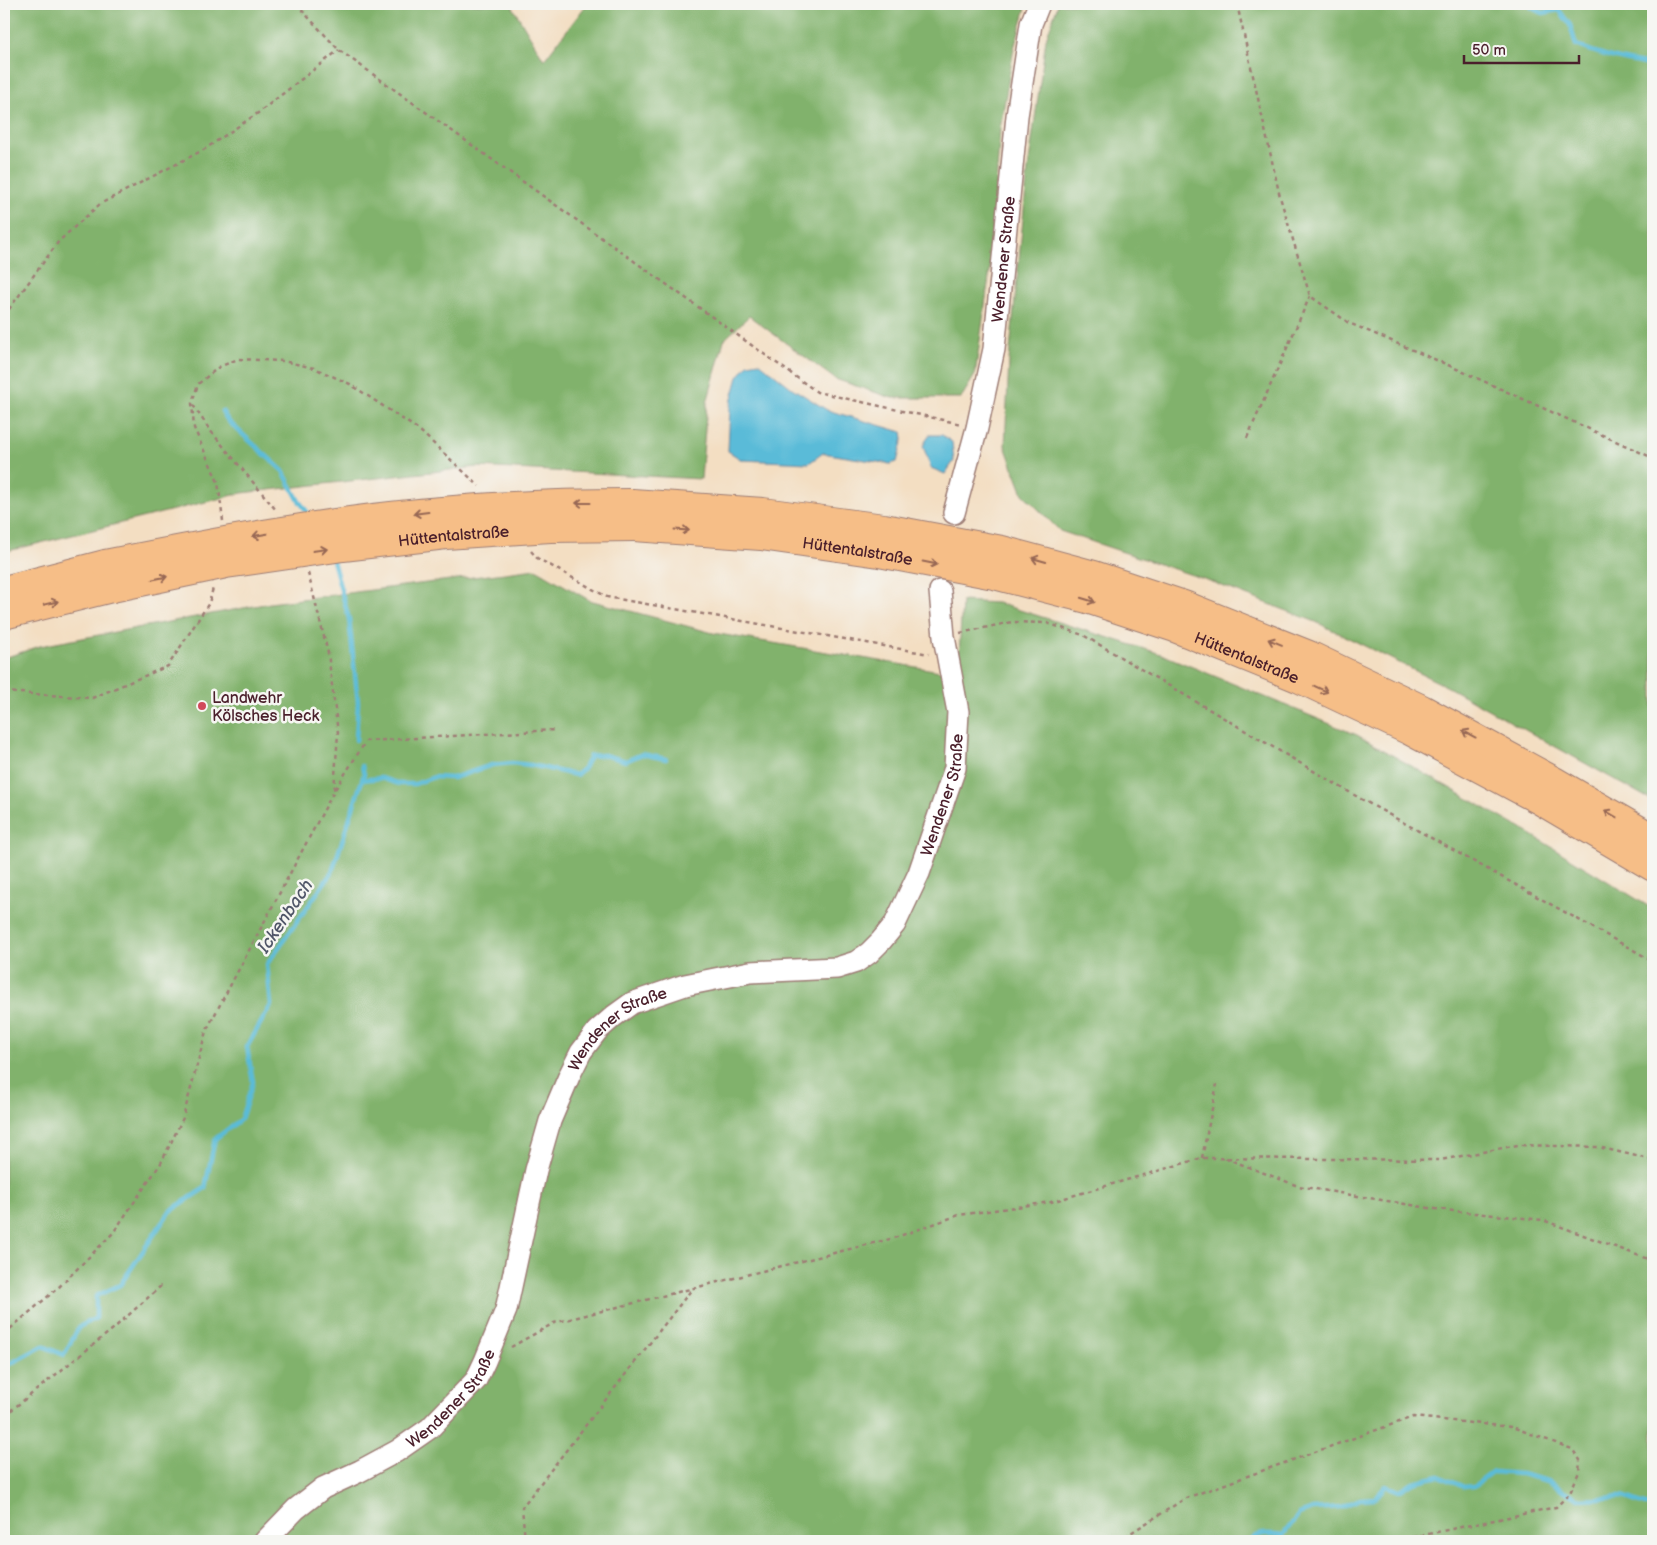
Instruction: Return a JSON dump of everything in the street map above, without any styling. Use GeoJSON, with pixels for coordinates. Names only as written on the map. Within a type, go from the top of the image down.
{"type":"FeatureCollection","features":[{"type":"Feature","properties":{"kind":"highway","name":"Hüttentalstraße"},"geometry":{"type":"LineString","coordinates":[[4,590],[108,576],[226,564],[446,535],[550,528],[633,515],[763,512],[884,528],[1002,550],[1112,581],[1184,605],[1309,655],[1422,709],[1556,782],[1653,838]]}},
{"type":"Feature","properties":{"kind":"highway","name":"Hüttentalstraße"},"geometry":{"type":"LineString","coordinates":[[633,515],[879,553],[994,575],[1086,599],[1175,628],[1298,678],[1410,731],[1541,801],[1653,867]]}},
{"type":"Feature","properties":{"kind":"highway","name":"Hüttentalstraße"},"geometry":{"type":"LineString","coordinates":[[4,615],[108,576]]}},
{"type":"Feature","properties":{"kind":"street","name":"Wendener Straße"},"geometry":{"type":"LineString","coordinates":[[954,513],[977,428],[994,349],[1017,116],[1031,24],[1039,4]]}},
{"type":"Feature","properties":{"kind":"street","name":"Wendener Straße"},"geometry":{"type":"LineString","coordinates":[[265,1541],[296,1509],[323,1488],[397,1451],[430,1428],[476,1380],[506,1310],[536,1170],[550,1121],[570,1074],[582,1052],[597,1031],[632,1003],[685,985],[750,972],[837,968],[856,962],[875,947],[895,924],[919,873],[955,768],[958,712],[944,637],[940,592]]}},
{"type":"Feature","properties":{"kind":"path"},"geometry":{"type":"LineString","coordinates":[[296,4],[338,50],[817,392],[977,428]]}},
{"type":"Feature","properties":{"kind":"path"},"geometry":{"type":"LineString","coordinates":[[1237,4],[1280,197],[1310,296],[1349,323],[1653,458]]}},
{"type":"Feature","properties":{"kind":"path"},"geometry":{"type":"LineString","coordinates":[[4,316],[58,240],[100,204],[204,149],[258,113],[338,50]]}},
{"type":"Feature","properties":{"kind":"path"},"geometry":{"type":"LineString","coordinates":[[1247,438],[1310,296]]}},
{"type":"Feature","properties":{"kind":"path"},"geometry":{"type":"LineString","coordinates":[[192,403],[209,429],[275,508],[279,516]]}},
{"type":"Feature","properties":{"kind":"path"},"geometry":{"type":"LineString","coordinates":[[308,573],[328,653],[337,724],[334,791]]}},
{"type":"Feature","properties":{"kind":"path"},"geometry":{"type":"LineString","coordinates":[[944,637],[1012,622],[1047,623],[1083,635],[1361,799],[1653,961]]}},
{"type":"Feature","properties":{"kind":"path"},"geometry":{"type":"LineString","coordinates":[[4,1334],[113,1233],[161,1163],[183,1118],[206,1031],[334,791],[366,741],[555,730]]}},
{"type":"Feature","properties":{"kind":"path"},"geometry":{"type":"LineString","coordinates":[[1202,1158],[1217,1084]]}},
{"type":"Feature","properties":{"kind":"path"},"geometry":{"type":"LineString","coordinates":[[485,1361],[554,1323],[894,1238],[959,1215],[1051,1202],[1202,1158],[1440,1160],[1518,1145],[1598,1148],[1653,1160]]}},
{"type":"Feature","properties":{"kind":"path"},"geometry":{"type":"LineString","coordinates":[[1223,1157],[1298,1186],[1435,1210],[1543,1220],[1653,1261]]}},
{"type":"Feature","properties":{"kind":"path"},"geometry":{"type":"LineString","coordinates":[[4,1416],[113,1329],[162,1285]]}},
{"type":"Feature","properties":{"kind":"path"},"geometry":{"type":"LineString","coordinates":[[525,1541],[522,1507],[693,1288]]}},
{"type":"Feature","properties":{"kind":"path"},"geometry":{"type":"LineString","coordinates":[[1118,1541],[1186,1498],[1413,1417],[1512,1427],[1572,1449],[1580,1460],[1579,1472],[1570,1493],[1556,1507],[1395,1541]]}},
{"type":"Feature","properties":{"kind":"green space"},"geometry":{"type":"Polygon","coordinates":[[[4,4],[511,4],[544,60],[587,4],[1027,4],[1014,48],[1000,129],[990,270],[975,375],[961,398],[892,398],[835,379],[749,316],[724,340],[707,403],[701,479],[477,467],[242,493],[4,552],[4,4]]]}},
{"type":"Feature","properties":{"kind":"green space"},"geometry":{"type":"Polygon","coordinates":[[[1058,4],[1653,4],[1653,801],[1448,687],[1316,622],[1204,579],[1060,531],[1023,494],[1005,446],[1009,360],[1028,169],[1046,39],[1058,4]]]}},
{"type":"Feature","properties":{"kind":"green space"},"geometry":{"type":"Polygon","coordinates":[[[536,569],[589,600],[713,633],[958,674],[962,601],[997,603],[1161,654],[1357,735],[1532,835],[1653,909],[1653,1541],[4,1541],[4,658],[40,646],[270,603],[536,569]]]}},
{"type":"Feature","properties":{"kind":"water"},"geometry":{"type":"Polygon","coordinates":[[[759,362],[792,388],[827,410],[902,432],[903,438],[897,462],[890,464],[823,453],[809,463],[742,460],[728,451],[730,406],[738,377],[748,364],[759,362]]]}},
{"type":"Feature","properties":{"kind":"water"},"geometry":{"type":"Polygon","coordinates":[[[929,435],[942,435],[952,442],[954,461],[945,474],[931,468],[923,446],[929,435]]]}},
{"type":"Feature","properties":{"kind":"waterway"},"geometry":{"type":"LineString","coordinates":[[1530,4],[1531,7],[1543,13],[1559,10],[1570,25],[1576,45],[1612,57],[1650,65]]}},
{"type":"Feature","properties":{"kind":"waterway","name":"Ickenbach"},"geometry":{"type":"LineString","coordinates":[[222,411],[228,421],[283,471],[299,501],[312,518]]}},
{"type":"Feature","properties":{"kind":"waterway","name":"Ickenbach"},"geometry":{"type":"LineString","coordinates":[[332,557],[349,619],[358,702],[356,740]]}},
{"type":"Feature","properties":{"kind":"waterway"},"geometry":{"type":"LineString","coordinates":[[362,780],[381,778],[399,784],[415,784],[434,777],[453,778],[492,765],[512,763],[531,765],[576,775],[584,768],[590,756],[604,755],[626,761],[642,754],[666,759]]}},
{"type":"Feature","properties":{"kind":"waterway","name":"Ickenbach"},"geometry":{"type":"LineString","coordinates":[[4,1367],[43,1346],[64,1355],[79,1327],[96,1318],[96,1296],[120,1285],[170,1211],[205,1188],[215,1139],[241,1119],[253,1082],[247,1047],[271,1005],[267,964],[332,872],[364,774],[362,766]]}},
{"type":"Feature","properties":{"kind":"waterway"},"geometry":{"type":"LineString","coordinates":[[1251,1541],[1261,1534],[1283,1535],[1299,1514],[1313,1509],[1341,1507],[1360,1499],[1375,1498],[1386,1486],[1399,1491],[1413,1482],[1439,1476],[1464,1487],[1474,1486],[1493,1472],[1521,1474],[1548,1481],[1579,1499],[1623,1497],[1653,1508]]}},
{"type":"Feature","properties":{"kind":"place","name":"Landwehr Kölsches Heck"},"geometry":{"type":"Point","coordinates":[202,706]}}]}
